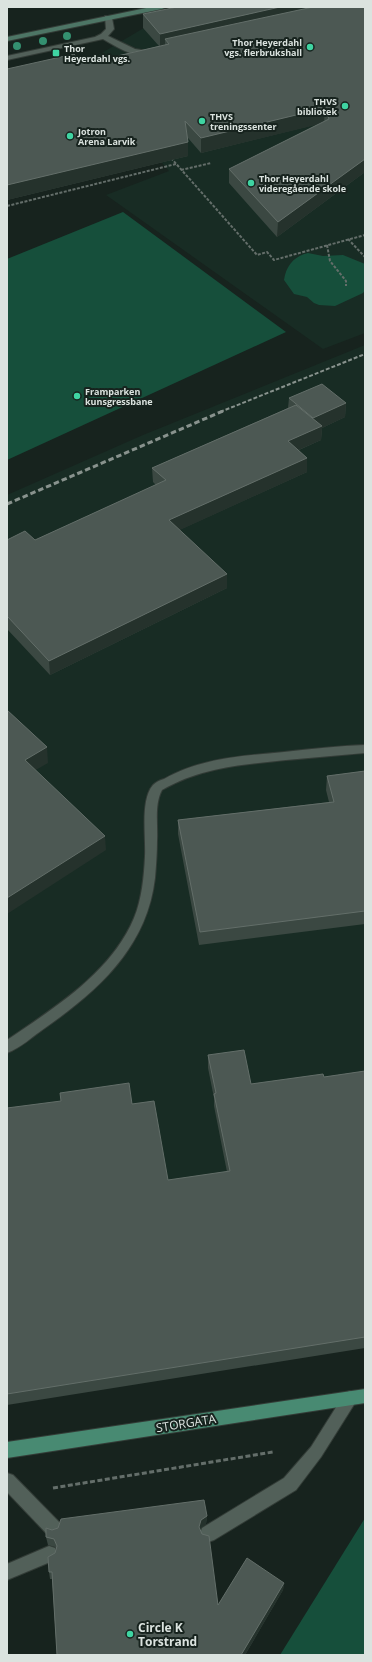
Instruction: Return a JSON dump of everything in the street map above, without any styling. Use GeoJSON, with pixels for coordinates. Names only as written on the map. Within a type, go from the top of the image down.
{"type":"FeatureCollection","features":[{"type":"Feature","properties":{"kind":"main road"},"geometry":{"type":"LineString","coordinates":[[7,39],[162,7]]}},
{"type":"Feature","properties":{"kind":"main road","name":"STORGATA"},"geometry":{"type":"LineString","coordinates":[[7,1450],[357,1397]]}},
{"type":"Feature","properties":{"kind":"lane"},"geometry":{"type":"LineString","coordinates":[[7,58],[104,36],[110,28],[108,18]]}},
{"type":"Feature","properties":{"kind":"lane"},"geometry":{"type":"LineString","coordinates":[[104,36],[128,50],[146,54],[157,52]]}},
{"type":"Feature","properties":{"kind":"lane"},"geometry":{"type":"LineString","coordinates":[[7,1047],[64,1007],[98,977],[119,955],[133,934],[146,900],[152,849],[152,800],[159,787],[178,776],[207,767],[258,759],[365,749]]}},
{"type":"Feature","properties":{"kind":"lane"},"geometry":{"type":"LineString","coordinates":[[208,1534],[290,1484],[357,1397]]}},
{"type":"Feature","properties":{"kind":"lane"},"geometry":{"type":"LineString","coordinates":[[7,1481],[53,1528]]}},
{"type":"Feature","properties":{"kind":"lane"},"geometry":{"type":"LineString","coordinates":[[7,1572],[48,1554]]}},
{"type":"Feature","properties":{"kind":"path"},"geometry":{"type":"LineString","coordinates":[[168,155],[257,255],[267,252],[274,260],[365,235]]}},
{"type":"Feature","properties":{"kind":"path"},"geometry":{"type":"LineString","coordinates":[[182,170],[210,163]]}},
{"type":"Feature","properties":{"kind":"path"},"geometry":{"type":"LineString","coordinates":[[7,206],[176,164]]}},
{"type":"Feature","properties":{"kind":"path"},"geometry":{"type":"LineString","coordinates":[[348,239],[365,257]]}},
{"type":"Feature","properties":{"kind":"path"},"geometry":{"type":"LineString","coordinates":[[327,245],[330,260],[346,281],[346,286]]}},
{"type":"Feature","properties":{"kind":"path"},"geometry":{"type":"LineString","coordinates":[[51,1489],[273,1452]]}},
{"type":"Feature","properties":{"kind":"shaded area","name":"Thor Heyerdahl videregående skole"},"geometry":{"type":"Polygon","coordinates":[[[244,7],[365,7],[365,333],[323,349],[106,195],[169,171],[80,66],[142,29],[244,7]]]}},
{"type":"Feature","properties":{"kind":"shaded area"},"geometry":{"type":"Polygon","coordinates":[[[365,345],[365,1341],[7,1398],[7,495],[143,435],[365,345]]]}},
{"type":"Feature","properties":{"kind":"green space","name":"Framparken kunsgressbane"},"geometry":{"type":"Polygon","coordinates":[[[123,212],[286,332],[7,460],[7,259],[123,212]]]}},
{"type":"Feature","properties":{"kind":"green space"},"geometry":{"type":"Polygon","coordinates":[[[308,253],[323,256],[343,255],[365,264],[365,290],[363,293],[335,306],[319,305],[307,297],[294,294],[284,280],[285,275],[289,266],[295,259],[308,253]]]}},
{"type":"Feature","properties":{"kind":"green space"},"geometry":{"type":"Polygon","coordinates":[[[365,1518],[365,1655],[280,1655],[365,1518]]]}},
{"type":"Feature","properties":{"kind":"building"},"geometry":{"type":"Polygon","coordinates":[[[177,7],[280,7],[160,34],[143,14],[177,7]]]}},
{"type":"Feature","properties":{"kind":"building"},"geometry":{"type":"Polygon","coordinates":[[[313,7],[365,7],[365,159],[278,222],[229,169],[329,119],[325,108],[201,138],[185,121],[188,142],[7,185],[7,69],[74,54],[83,64],[169,44],[165,39],[313,7]]]}},
{"type":"Feature","properties":{"kind":"building"},"geometry":{"type":"Polygon","coordinates":[[[322,384],[346,403],[313,418],[289,398],[322,384]]]}},
{"type":"Feature","properties":{"kind":"building"},"geometry":{"type":"Polygon","coordinates":[[[296,405],[322,426],[288,441],[307,458],[169,520],[227,574],[49,661],[7,616],[7,540],[25,531],[35,540],[166,480],[152,468],[296,405]]]}},
{"type":"Feature","properties":{"kind":"building"},"geometry":{"type":"Polygon","coordinates":[[[7,710],[47,747],[25,760],[105,836],[7,898],[7,710]]]}},
{"type":"Feature","properties":{"kind":"building"},"geometry":{"type":"Polygon","coordinates":[[[365,771],[365,911],[200,932],[178,820],[334,802],[327,776],[365,771]]]}},
{"type":"Feature","properties":{"kind":"building"},"geometry":{"type":"Polygon","coordinates":[[[244,1050],[251,1084],[323,1074],[324,1077],[365,1071],[365,1337],[7,1394],[7,1108],[61,1101],[60,1093],[129,1083],[132,1104],[154,1101],[168,1180],[230,1171],[214,1094],[216,1093],[208,1055],[244,1050]]]}},
{"type":"Feature","properties":{"kind":"building"},"geometry":{"type":"Polygon","coordinates":[[[204,1500],[207,1516],[201,1520],[199,1527],[202,1534],[209,1536],[218,1605],[247,1558],[284,1583],[241,1655],[57,1655],[52,1572],[49,1572],[48,1557],[55,1553],[57,1546],[54,1539],[46,1537],[46,1528],[52,1530],[58,1528],[61,1519],[204,1500]]]}},
{"type":"Feature","properties":{"kind":"railway"},"geometry":{"type":"LineString","coordinates":[[220,412],[365,354]]}},
{"type":"Feature","properties":{"kind":"railway"},"geometry":{"type":"LineString","coordinates":[[7,504],[223,411]]}},
{"type":"Feature","properties":{"kind":"place","name":"Thor Heyerdahl vgs. flerbrukshall"},"geometry":{"type":"Point","coordinates":[310,47]}},
{"type":"Feature","properties":{"kind":"place","name":"Thor Heyerdahl vgs."},"geometry":{"type":"Point","coordinates":[56,53]}},
{"type":"Feature","properties":{"kind":"place","name":"THVS bibliotek"},"geometry":{"type":"Point","coordinates":[345,106]}},
{"type":"Feature","properties":{"kind":"place","name":"THVS treningssenter"},"geometry":{"type":"Point","coordinates":[202,121]}},
{"type":"Feature","properties":{"kind":"place","name":"Jotron Arena Larvik"},"geometry":{"type":"Point","coordinates":[70,136]}},
{"type":"Feature","properties":{"kind":"place","name":"Thor Heyerdahl videregående skole"},"geometry":{"type":"Point","coordinates":[251,183]}},
{"type":"Feature","properties":{"kind":"place","name":"Framparken kunsgressbane"},"geometry":{"type":"Point","coordinates":[77,396]}},
{"type":"Feature","properties":{"kind":"place","name":"Circle K Torstrand"},"geometry":{"type":"Point","coordinates":[130,1634]}}]}
